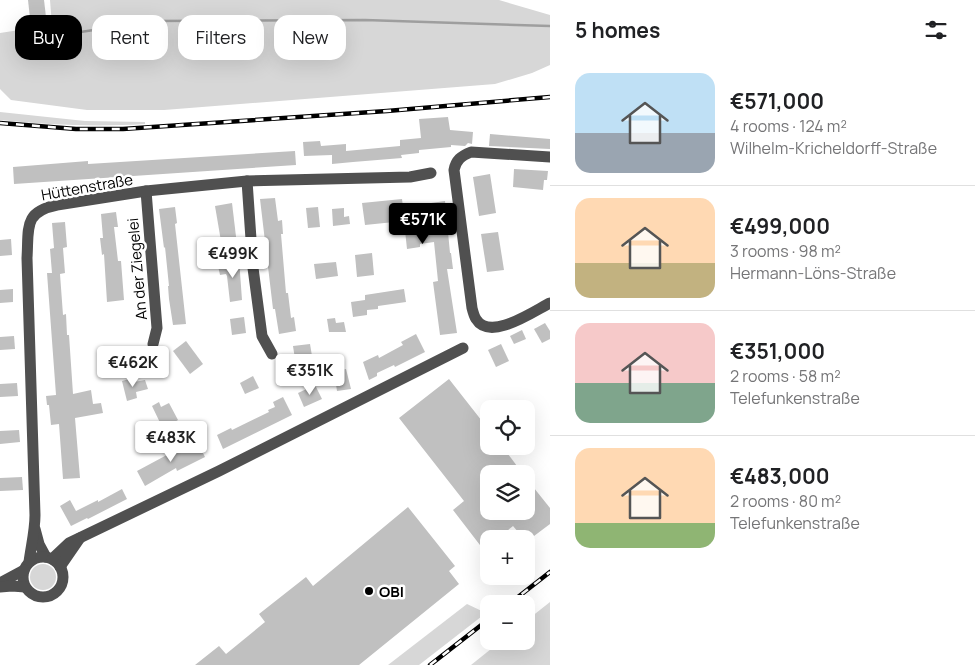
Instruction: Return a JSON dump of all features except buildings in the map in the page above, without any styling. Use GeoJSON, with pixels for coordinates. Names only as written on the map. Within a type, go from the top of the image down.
{"type":"FeatureCollection","features":[{"type":"Feature","properties":{"kind":"street"},"geometry":{"type":"LineString","coordinates":[[549,306],[511,324],[496,328],[486,327],[476,320],[472,308],[454,170],[458,160],[463,155],[471,152],[550,157]]}},
{"type":"Feature","properties":{"kind":"street","name":"Hüttenstraße"},"geometry":{"type":"LineString","coordinates":[[35,527],[26,258],[31,218],[36,212],[44,208],[146,191],[247,181],[410,177],[431,173]]}},
{"type":"Feature","properties":{"kind":"street"},"geometry":{"type":"LineString","coordinates":[[247,181],[253,268],[262,336],[272,354]]}},
{"type":"Feature","properties":{"kind":"street","name":"An der Ziegelei"},"geometry":{"type":"LineString","coordinates":[[146,191],[157,328],[152,344]]}},
{"type":"Feature","properties":{"kind":"street"},"geometry":{"type":"LineString","coordinates":[[0,582],[40,557],[49,558],[69,543],[219,472],[463,348]]}},
{"type":"Feature","properties":{"kind":"street"},"geometry":{"type":"LineString","coordinates":[[35,527],[39,544],[49,558],[60,567],[62,581],[59,589],[52,595],[40,597],[29,592],[23,582],[35,527]]}},
{"type":"Feature","properties":{"kind":"street"},"geometry":{"type":"LineString","coordinates":[[60,567],[80,538]]}},
{"type":"Feature","properties":{"kind":"street"},"geometry":{"type":"LineString","coordinates":[[0,588],[12,586],[25,587]]}},
{"type":"Feature","properties":{"kind":"shaded area"},"geometry":{"type":"Polygon","coordinates":[[[50,0],[499,0],[550,15],[550,65],[532,73],[495,84],[164,110],[87,110],[11,100],[0,89],[0,33],[15,31],[15,60],[82,60],[82,15],[51,15],[50,0]]]}},
{"type":"Feature","properties":{"kind":"shaded area"},"geometry":{"type":"Polygon","coordinates":[[[0,112],[85,121],[145,122],[145,124],[90,125],[18,122],[0,120],[0,112]]]}},
{"type":"Feature","properties":{"kind":"shaded area"},"geometry":{"type":"Polygon","coordinates":[[[43,564],[52,568],[56,577],[52,586],[43,590],[34,586],[30,577],[34,568],[43,564]]]}},
{"type":"Feature","properties":{"kind":"shaded area"},"geometry":{"type":"Polygon","coordinates":[[[550,602],[550,665],[471,665],[490,650],[535,650],[535,614],[550,602]]]}},
{"type":"Feature","properties":{"kind":"shaded area"},"geometry":{"type":"Polygon","coordinates":[[[467,604],[480,610],[480,618],[419,665],[388,665],[467,604]]]}},
{"type":"Feature","properties":{"kind":"waterway"},"geometry":{"type":"LineString","coordinates":[[82,32],[153,21],[365,20],[550,26]]}},
{"type":"Feature","properties":{"kind":"railway"},"geometry":{"type":"LineString","coordinates":[[0,123],[76,129],[123,129],[387,111],[550,97]]}},
{"type":"Feature","properties":{"kind":"railway"},"geometry":{"type":"LineString","coordinates":[[521,595],[550,572]]}},
{"type":"Feature","properties":{"kind":"railway"},"geometry":{"type":"LineString","coordinates":[[430,665],[480,626]]}},
{"type":"Feature","properties":{"kind":"place","name":"OBI"},"geometry":{"type":"Point","coordinates":[369,591]}}]}
